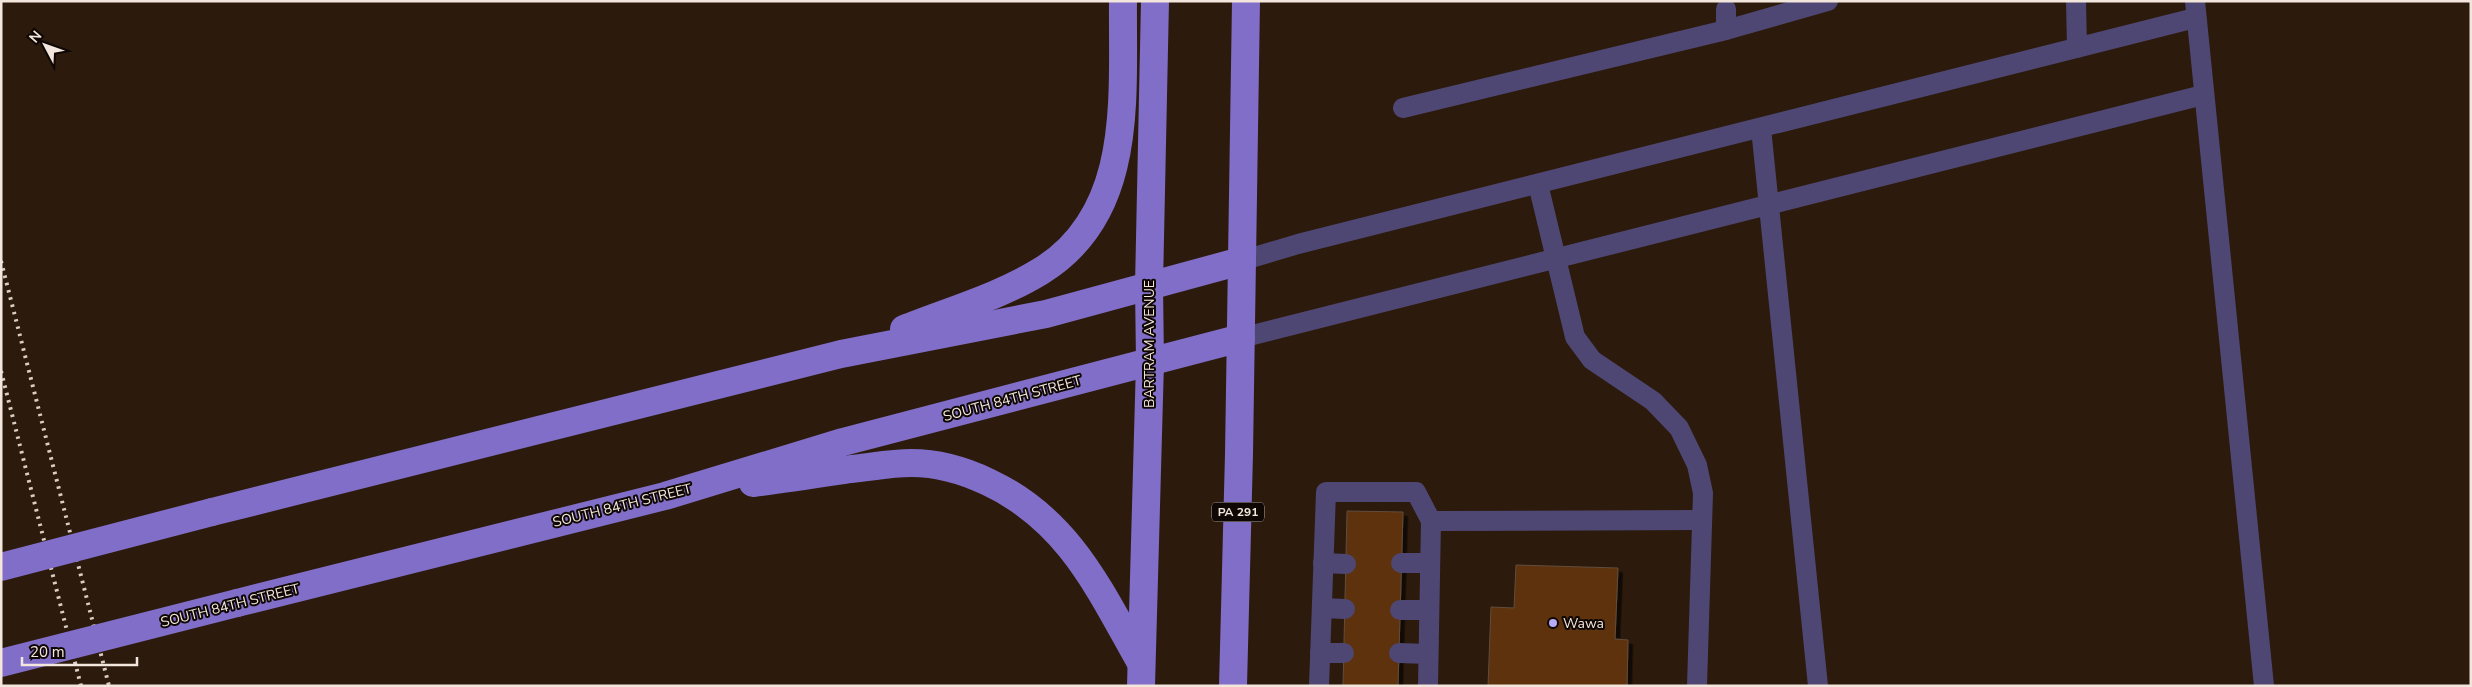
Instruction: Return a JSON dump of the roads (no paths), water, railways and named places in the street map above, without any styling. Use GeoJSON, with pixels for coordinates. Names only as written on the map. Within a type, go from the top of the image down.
{"type":"FeatureCollection","features":[{"type":"Feature","properties":{"kind":"main road"},"geometry":{"type":"LineString","coordinates":[[842,354],[1016,285],[1042,271],[1078,240],[1092,221],[1102,202],[1116,159],[1121,108],[1123,1]]}},
{"type":"Feature","properties":{"kind":"main road","name":"BARTRAM AVENUE"},"geometry":{"type":"LineString","coordinates":[[1141,675],[1150,362],[1149,286],[1155,1]]}},
{"type":"Feature","properties":{"kind":"main road","name":"PA 291"},"geometry":{"type":"LineString","coordinates":[[1232,686],[1241,338],[1246,1]]}},
{"type":"Feature","properties":{"kind":"main road"},"geometry":{"type":"LineString","coordinates":[[1,567],[212,512],[842,354],[1046,314],[1241,261]]}},
{"type":"Feature","properties":{"kind":"main road","name":"SOUTH 84TH STREET"},"geometry":{"type":"LineString","coordinates":[[1,663],[665,496],[843,442],[1241,338]]}},
{"type":"Feature","properties":{"kind":"main road"},"geometry":{"type":"LineString","coordinates":[[665,496],[888,464],[932,464],[956,469],[1000,487],[1039,513],[1058,532],[1091,576],[1141,675]]}},
{"type":"Feature","properties":{"kind":"lane"},"geometry":{"type":"LineString","coordinates":[[1403,108],[1514,74],[1615,48],[1726,30],[1828,1]]}},
{"type":"Feature","properties":{"kind":"lane"},"geometry":{"type":"LineString","coordinates":[[2076,1],[2077,48]]}},
{"type":"Feature","properties":{"kind":"lane"},"geometry":{"type":"LineString","coordinates":[[1726,9],[1726,30]]}},
{"type":"Feature","properties":{"kind":"lane"},"geometry":{"type":"LineString","coordinates":[[1241,261],[1298,244],[2077,48],[2195,10],[2264,686]]}},
{"type":"Feature","properties":{"kind":"lane"},"geometry":{"type":"LineString","coordinates":[[1241,338],[2203,95]]}},
{"type":"Feature","properties":{"kind":"lane"},"geometry":{"type":"LineString","coordinates":[[1761,128],[1818,686]]}},
{"type":"Feature","properties":{"kind":"lane"},"geometry":{"type":"LineString","coordinates":[[1538,184],[1575,338],[1592,360],[1653,401],[1679,428],[1697,465],[1703,493],[1697,686]]}},
{"type":"Feature","properties":{"kind":"lane"},"geometry":{"type":"LineString","coordinates":[[1319,686],[1326,492],[1416,492],[1431,521],[1428,686]]}},
{"type":"Feature","properties":{"kind":"lane"},"geometry":{"type":"LineString","coordinates":[[1431,521],[1702,520]]}},
{"type":"Feature","properties":{"kind":"lane"},"geometry":{"type":"LineString","coordinates":[[1401,562],[1430,563]]}},
{"type":"Feature","properties":{"kind":"lane"},"geometry":{"type":"LineString","coordinates":[[1323,563],[1346,564]]}},
{"type":"Feature","properties":{"kind":"lane"},"geometry":{"type":"LineString","coordinates":[[1322,608],[1345,609]]}},
{"type":"Feature","properties":{"kind":"lane"},"geometry":{"type":"LineString","coordinates":[[1400,610],[1429,610]]}},
{"type":"Feature","properties":{"kind":"lane"},"geometry":{"type":"LineString","coordinates":[[1320,653],[1344,653]]}},
{"type":"Feature","properties":{"kind":"lane"},"geometry":{"type":"LineString","coordinates":[[1399,653],[1428,654]]}},
{"type":"Feature","properties":{"kind":"railway"},"geometry":{"type":"LineString","coordinates":[[1,261],[109,686]]}},
{"type":"Feature","properties":{"kind":"railway"},"geometry":{"type":"LineString","coordinates":[[1,371],[81,686]]}},
{"type":"Feature","properties":{"kind":"place","name":"Wawa"},"geometry":{"type":"Point","coordinates":[1553,623]}}]}
